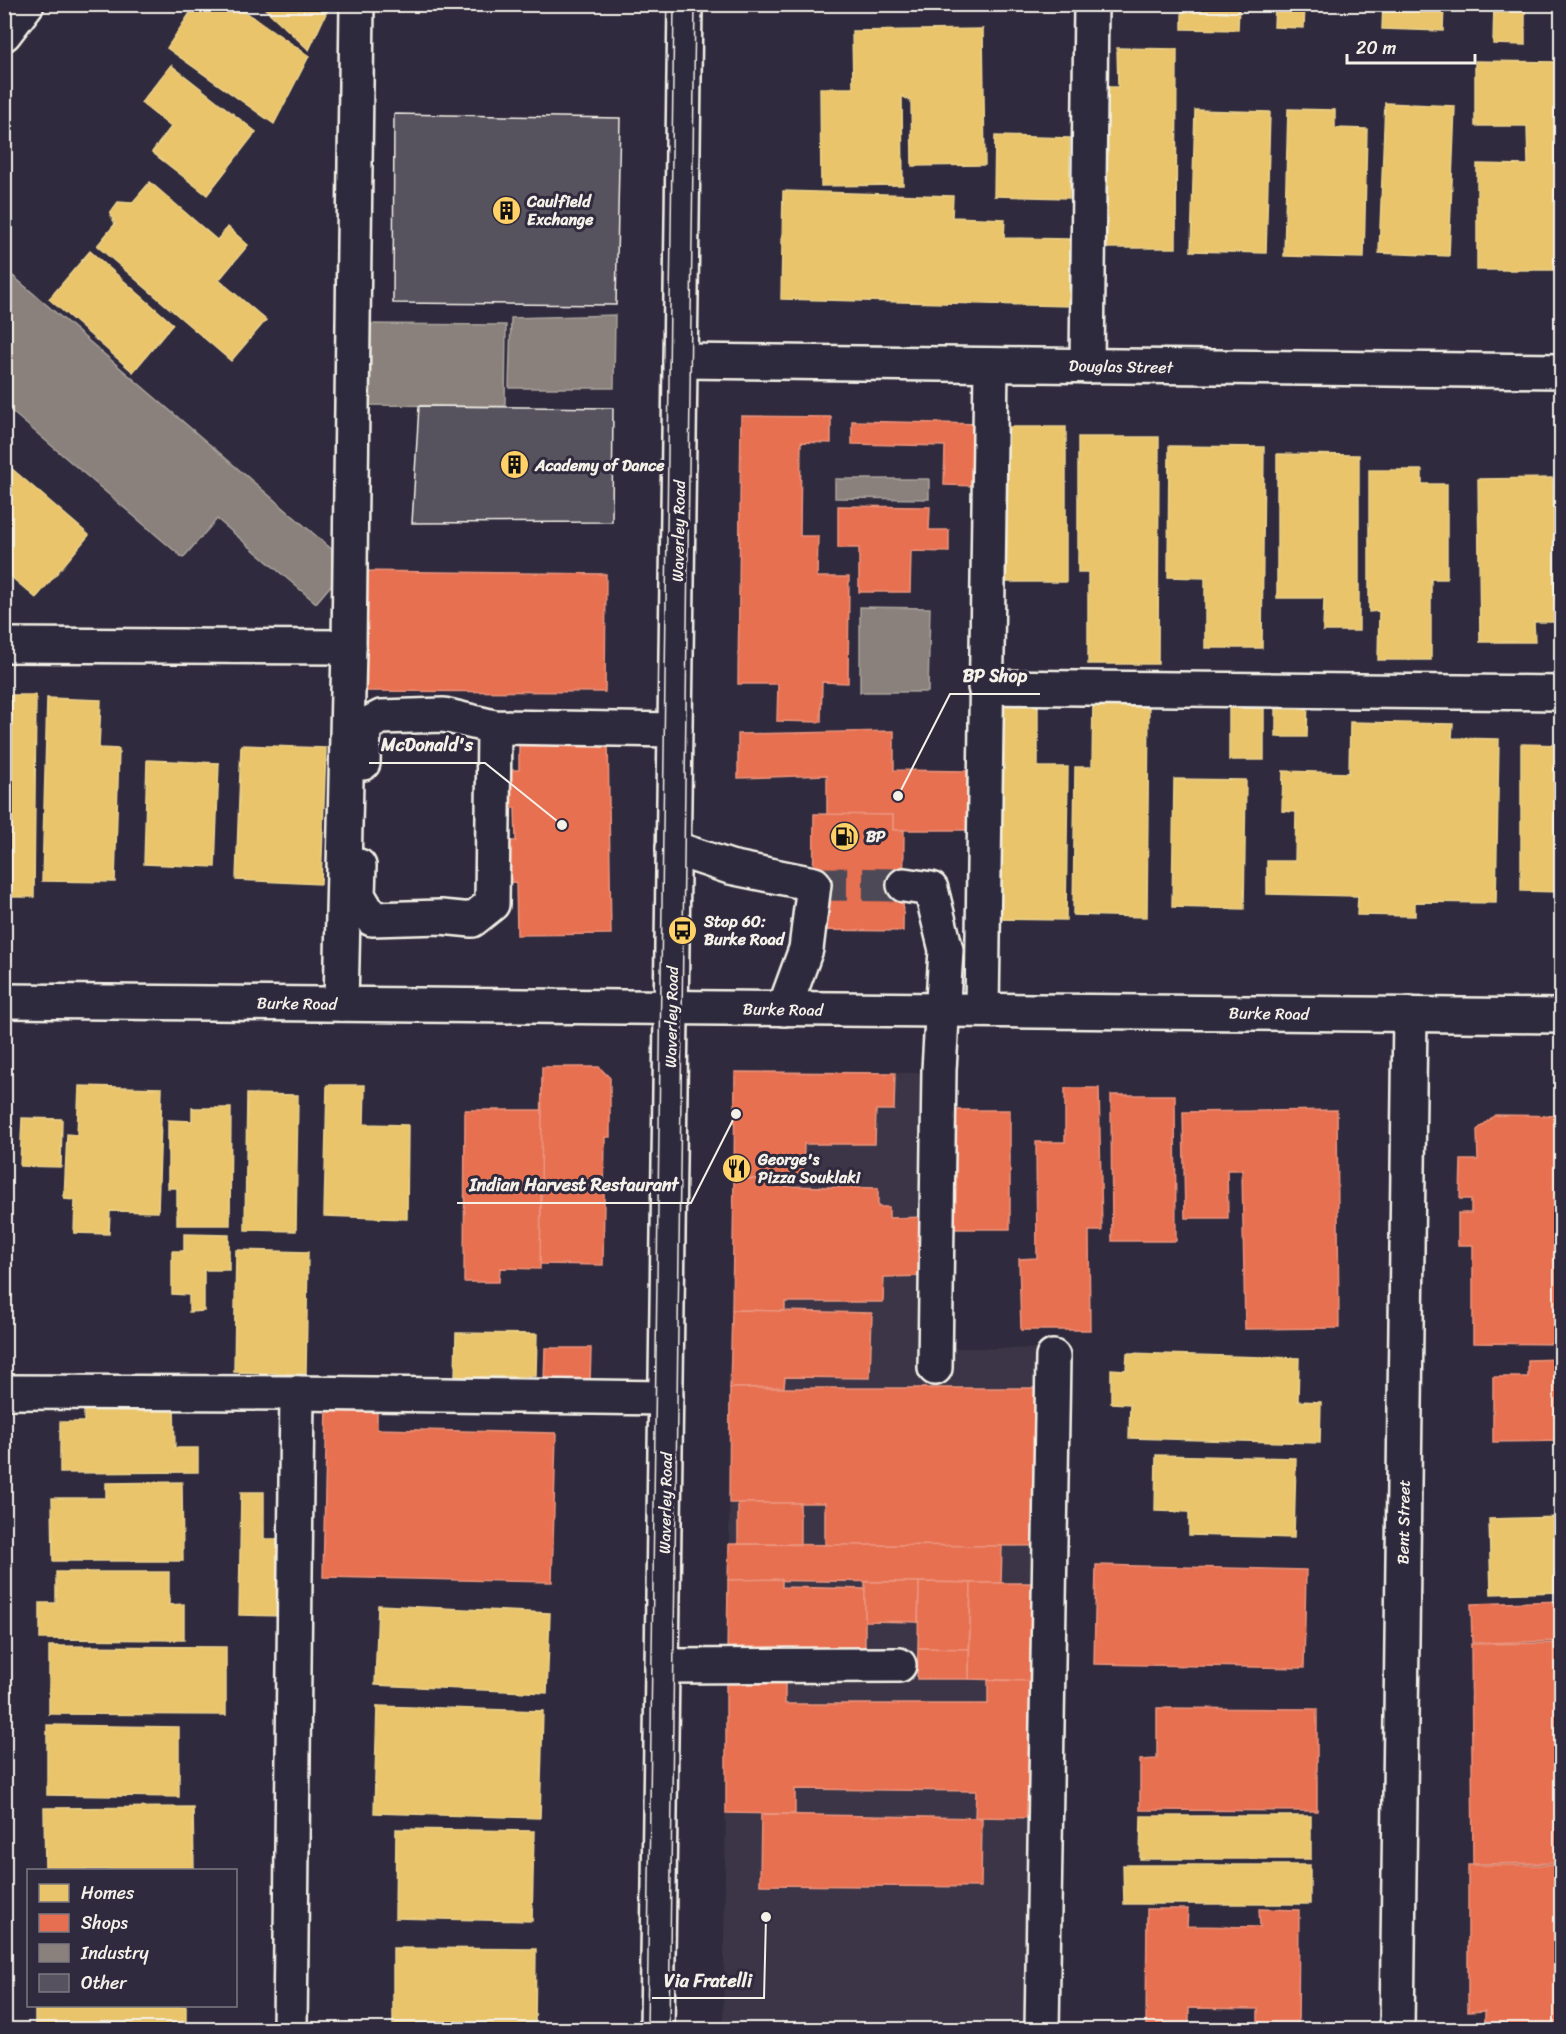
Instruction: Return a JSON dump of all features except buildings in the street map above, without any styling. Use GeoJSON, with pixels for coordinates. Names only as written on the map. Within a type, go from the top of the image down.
{"type":"FeatureCollection","features":[{"type":"Feature","properties":{"kind":"main road"},"geometry":{"type":"LineString","coordinates":[[4,34],[27,4]]}},
{"type":"Feature","properties":{"kind":"main road"},"geometry":{"type":"LineString","coordinates":[[341,1004],[349,647],[357,4]]}},
{"type":"Feature","properties":{"kind":"main road","name":"Waverley Road"},"geometry":{"type":"LineString","coordinates":[[657,2030],[685,4]]}},
{"type":"Feature","properties":{"kind":"main road"},"geometry":{"type":"LineString","coordinates":[[1087,366],[1091,4]]}},
{"type":"Feature","properties":{"kind":"main road","name":"Douglas Street"},"geometry":{"type":"LineString","coordinates":[[680,361],[1562,371]]}},
{"type":"Feature","properties":{"kind":"main road"},"geometry":{"type":"LineString","coordinates":[[982,1010],[991,365]]}},
{"type":"Feature","properties":{"kind":"main road"},"geometry":{"type":"LineString","coordinates":[[4,645],[349,647]]}},
{"type":"Feature","properties":{"kind":"main road"},"geometry":{"type":"LineString","coordinates":[[985,687],[1562,693]]}},
{"type":"Feature","properties":{"kind":"main road"},"geometry":{"type":"LineString","coordinates":[[494,727],[492,904],[472,920],[441,917],[372,919],[358,895],[364,726],[381,717],[444,716],[494,727],[675,730]]}},
{"type":"Feature","properties":{"kind":"main road"},"geometry":{"type":"LineString","coordinates":[[673,848],[730,867],[814,884],[806,949],[784,1009]]}},
{"type":"Feature","properties":{"kind":"main road"},"geometry":{"type":"LineString","coordinates":[[904,885],[931,889],[946,950],[942,1011],[935,1368]]}},
{"type":"Feature","properties":{"kind":"main road","name":"Burke Road"},"geometry":{"type":"LineString","coordinates":[[4,1001],[1562,1016]]}},
{"type":"Feature","properties":{"kind":"main road","name":"Bent Street"},"geometry":{"type":"LineString","coordinates":[[1397,2030],[1410,1014]]}},
{"type":"Feature","properties":{"kind":"main road"},"geometry":{"type":"LineString","coordinates":[[1042,2030],[1053,1358]]}},
{"type":"Feature","properties":{"kind":"main road"},"geometry":{"type":"LineString","coordinates":[[4,1392],[666,1398]]}},
{"type":"Feature","properties":{"kind":"main road"},"geometry":{"type":"LineString","coordinates":[[290,2030],[297,1393]]}},
{"type":"Feature","properties":{"kind":"main road"},"geometry":{"type":"LineString","coordinates":[[662,1666],[899,1665]]}},
{"type":"Feature","properties":{"kind":"shaded area"},"geometry":{"type":"Polygon","coordinates":[[[735,1072],[950,1073],[950,1348],[1066,1349],[1053,2029],[723,2030],[735,1072]]]}},
{"type":"Feature","properties":{"kind":"tunnel"},"geometry":{"type":"LineString","coordinates":[[814,884],[904,885]]}},
{"type":"Feature","properties":{"kind":"tram line"},"geometry":{"type":"LineString","coordinates":[[647,2030],[674,4]]}},
{"type":"Feature","properties":{"kind":"tram line"},"geometry":{"type":"LineString","coordinates":[[669,2030],[695,4]]}},
{"type":"Feature","properties":{"kind":"place","name":"Caulfield Exchange"},"geometry":{"type":"Point","coordinates":[506,210]}},
{"type":"Feature","properties":{"kind":"place","name":"Academy of Dance"},"geometry":{"type":"Point","coordinates":[514,465]}},
{"type":"Feature","properties":{"kind":"place","name":"BP Shop"},"geometry":{"type":"Point","coordinates":[898,796]}},
{"type":"Feature","properties":{"kind":"place","name":"McDonald's"},"geometry":{"type":"Point","coordinates":[562,825]}},
{"type":"Feature","properties":{"kind":"place","name":"BP"},"geometry":{"type":"Point","coordinates":[845,836]}},
{"type":"Feature","properties":{"kind":"place","name":"Stop 60: Burke Road"},"geometry":{"type":"Point","coordinates":[683,930]}},
{"type":"Feature","properties":{"kind":"place","name":"Indian Harvest Restaurant"},"geometry":{"type":"Point","coordinates":[736,1114]}},
{"type":"Feature","properties":{"kind":"place","name":"George's Pizza Souklaki"},"geometry":{"type":"Point","coordinates":[737,1168]}},
{"type":"Feature","properties":{"kind":"place","name":"Via Fratelli"},"geometry":{"type":"Point","coordinates":[766,1917]}}]}
